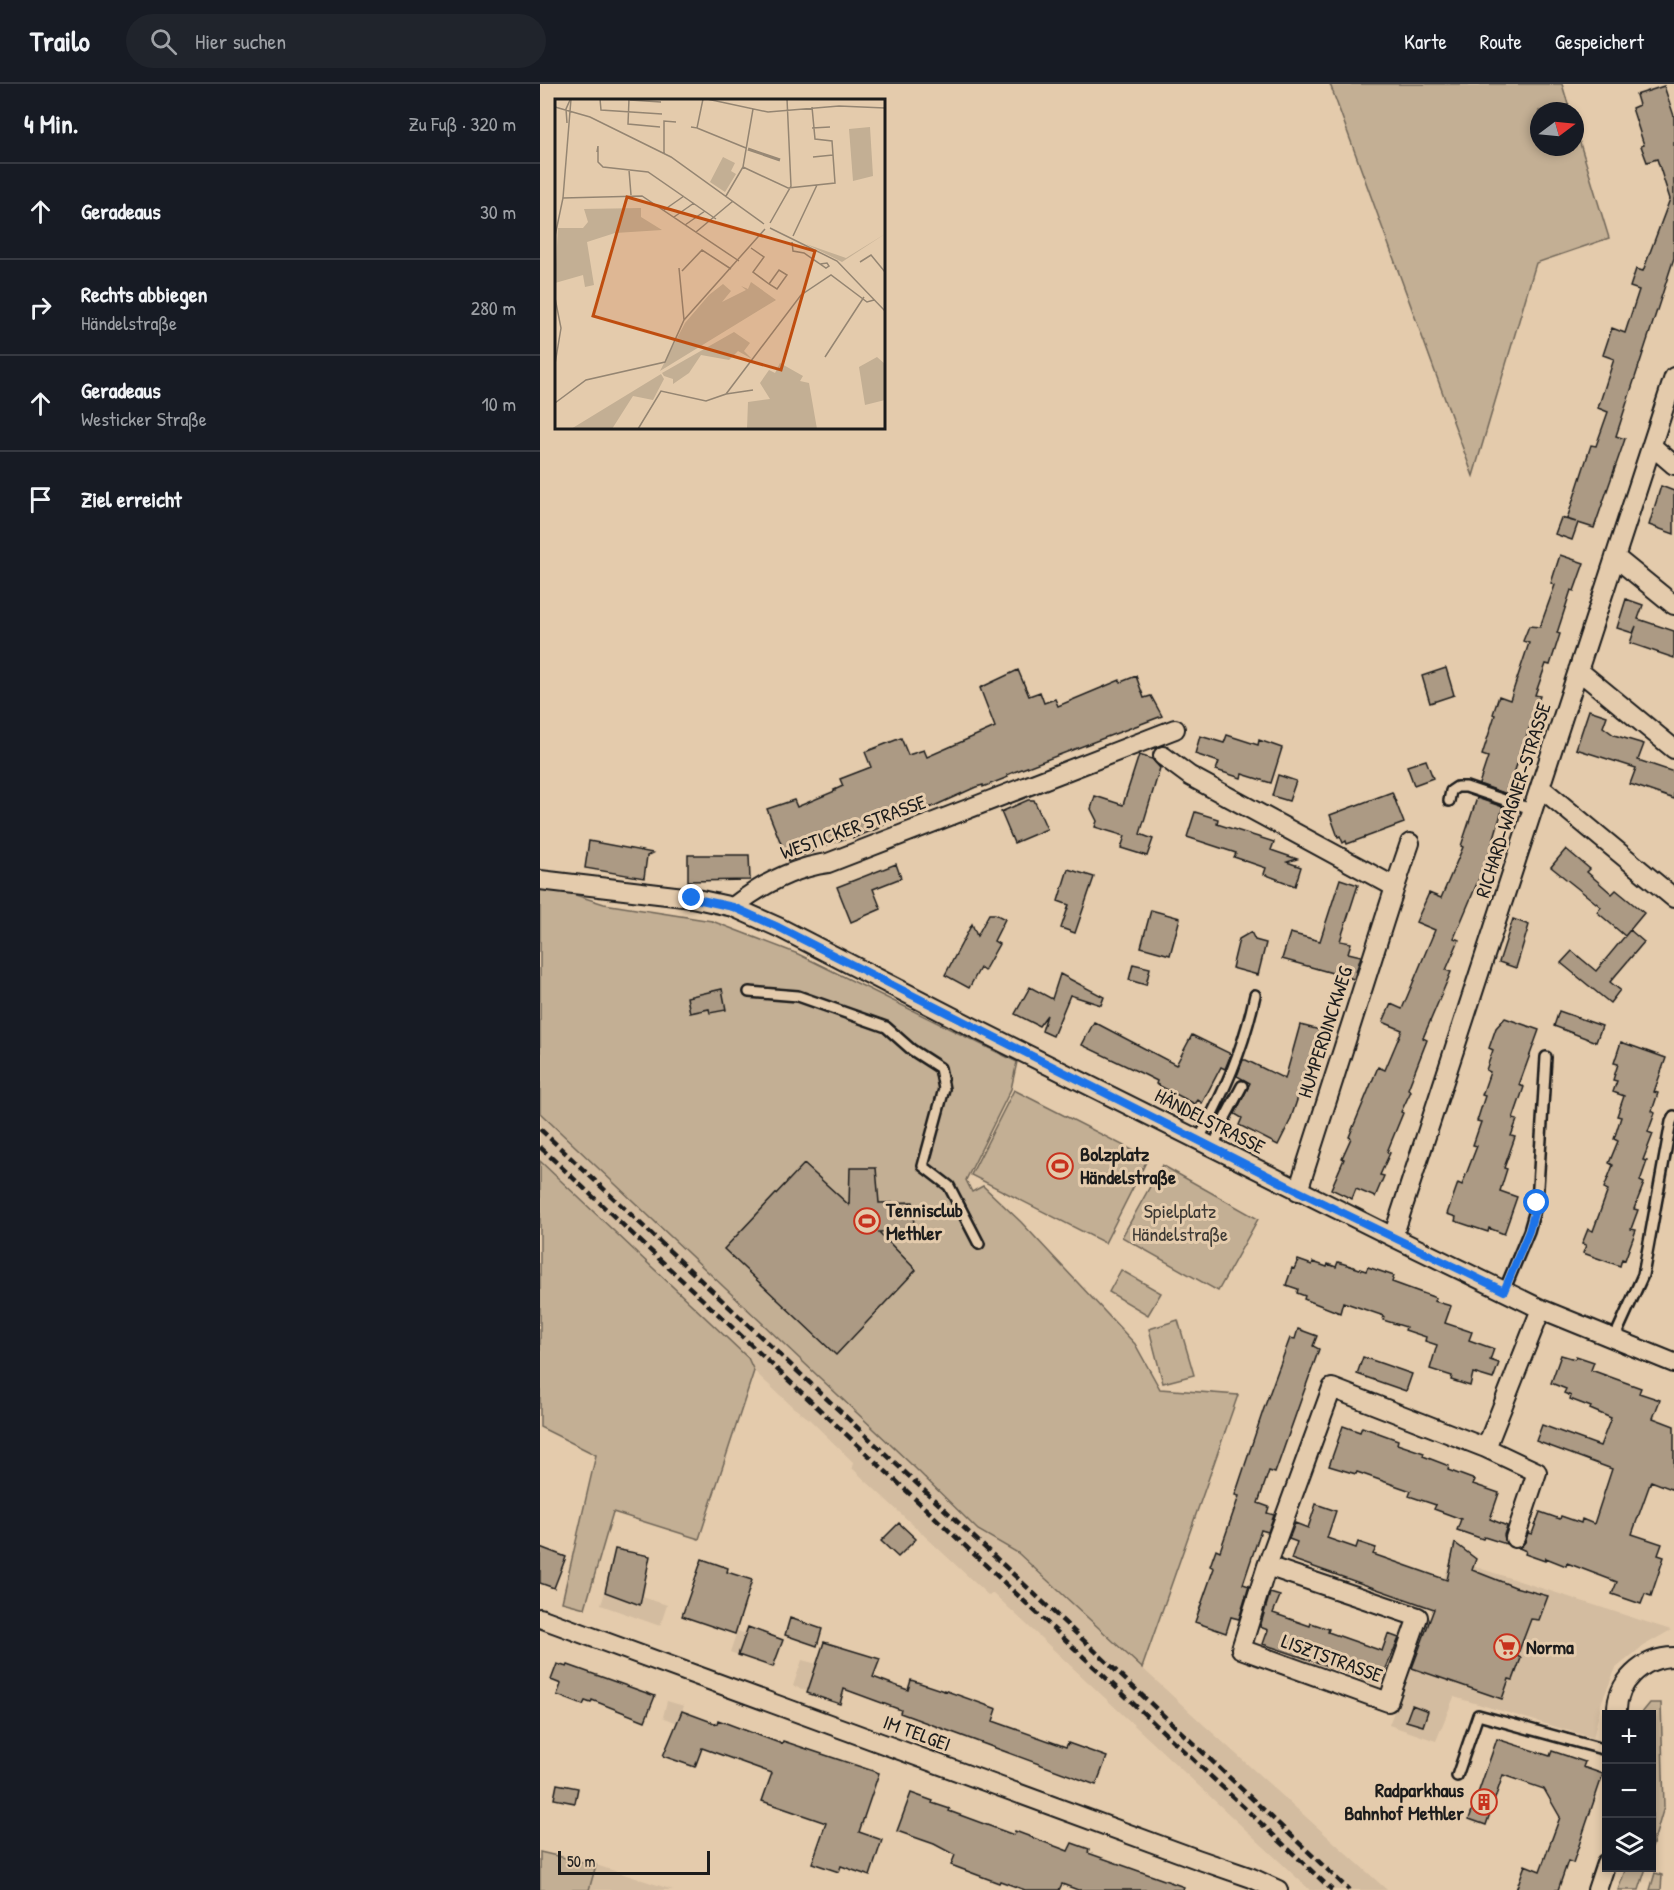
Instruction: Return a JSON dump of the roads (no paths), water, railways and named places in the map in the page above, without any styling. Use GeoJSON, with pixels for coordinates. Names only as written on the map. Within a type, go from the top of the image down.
{"type":"FeatureCollection","features":[{"type":"Feature","properties":{"kind":"street","name":"RICHARD-WAGNER-STRASSE"},"geometry":{"type":"LineString","coordinates":[[1393,1237],[1674,377]]}},
{"type":"Feature","properties":{"kind":"street"},"geometry":{"type":"LineString","coordinates":[[1652,446],[1674,465]]}},
{"type":"Feature","properties":{"kind":"street"},"geometry":{"type":"LineString","coordinates":[[1615,557],[1674,605]]}},
{"type":"Feature","properties":{"kind":"street"},"geometry":{"type":"LineString","coordinates":[[1578,670],[1674,749]]}},
{"type":"Feature","properties":{"kind":"street","name":"WESTICKER STRASSE"},"geometry":{"type":"LineString","coordinates":[[733,907],[766,883],[810,865],[828,863],[1175,729]]}},
{"type":"Feature","properties":{"kind":"street"},"geometry":{"type":"LineString","coordinates":[[1163,756],[1190,776],[1395,887]]}},
{"type":"Feature","properties":{"kind":"street"},"geometry":{"type":"LineString","coordinates":[[1541,788],[1674,898]]}},
{"type":"Feature","properties":{"kind":"street","name":"HUMPERDINCKWEG"},"geometry":{"type":"LineString","coordinates":[[1298,1191],[1410,843]]}},
{"type":"Feature","properties":{"kind":"street"},"geometry":{"type":"LineString","coordinates":[[540,880],[692,898],[733,907]]}},
{"type":"Feature","properties":{"kind":"street","name":"HÄNDELSTRASSE"},"geometry":{"type":"LineString","coordinates":[[733,907],[778,927],[1298,1191],[1541,1309],[1674,1363]]}},
{"type":"Feature","properties":{"kind":"street"},"geometry":{"type":"LineString","coordinates":[[1486,1448],[1541,1309]]}},
{"type":"Feature","properties":{"kind":"street","name":"LISZTSTRASSE"},"geometry":{"type":"LineString","coordinates":[[1267,1566],[1418,1617],[1388,1702],[1241,1649],[1267,1566],[1332,1388],[1486,1448],[1537,1472],[1515,1538]]}},
{"type":"Feature","properties":{"kind":"street","name":"IM TELGEI"},"geometry":{"type":"LineString","coordinates":[[540,1618],[1252,1878],[1278,1890]]}},
{"type":"Feature","properties":{"kind":"street"},"geometry":{"type":"LineString","coordinates":[[1618,1710],[1620,1694],[1627,1680],[1639,1668],[1654,1659],[1674,1657]]}},
{"type":"Feature","properties":{"kind":"street"},"geometry":{"type":"LineString","coordinates":[[1597,1890],[1603,1872]]}},
{"type":"Feature","properties":{"kind":"lane"},"geometry":{"type":"LineString","coordinates":[[1449,801],[1451,791],[1457,787],[1534,810]]}},
{"type":"Feature","properties":{"kind":"lane"},"geometry":{"type":"LineString","coordinates":[[749,992],[798,996],[886,1028],[912,1050],[940,1068],[944,1089],[923,1166],[948,1186],[979,1244]]}},
{"type":"Feature","properties":{"kind":"lane"},"geometry":{"type":"LineString","coordinates":[[1205,1144],[1236,1065],[1248,1029],[1255,995]]}},
{"type":"Feature","properties":{"kind":"lane"},"geometry":{"type":"LineString","coordinates":[[1504,1291],[1529,1231],[1537,1203],[1546,1057]]}},
{"type":"Feature","properties":{"kind":"lane"},"geometry":{"type":"LineString","coordinates":[[1205,1144],[1226,1116],[1242,1086]]}},
{"type":"Feature","properties":{"kind":"lane"},"geometry":{"type":"LineString","coordinates":[[1614,1338],[1643,1275],[1674,1116]]}},
{"type":"Feature","properties":{"kind":"lane"},"geometry":{"type":"LineString","coordinates":[[1457,1776],[1478,1715],[1602,1749]]}},
{"type":"Feature","properties":{"kind":"railway"},"geometry":{"type":"LineString","coordinates":[[540,1129],[1349,1890]]}},
{"type":"Feature","properties":{"kind":"railway"},"geometry":{"type":"LineString","coordinates":[[540,1147],[1332,1890]]}},
{"type":"Feature","properties":{"kind":"place","name":"Bolzplatz Händelstraße"},"geometry":{"type":"Point","coordinates":[1060,1166]}},
{"type":"Feature","properties":{"kind":"place","name":"Tennisclub Methler"},"geometry":{"type":"Point","coordinates":[867,1221]}},
{"type":"Feature","properties":{"kind":"place","name":"Norma"},"geometry":{"type":"Point","coordinates":[1507,1647]}},
{"type":"Feature","properties":{"kind":"place","name":"Radparkhaus Bahnhof Methler"},"geometry":{"type":"Point","coordinates":[1484,1802]}},
{"type":"Feature","properties":{"kind":"park label","name":"Spielplatz Händelstraße"},"geometry":{"type":"Point","coordinates":[1180,1222]}}]}
